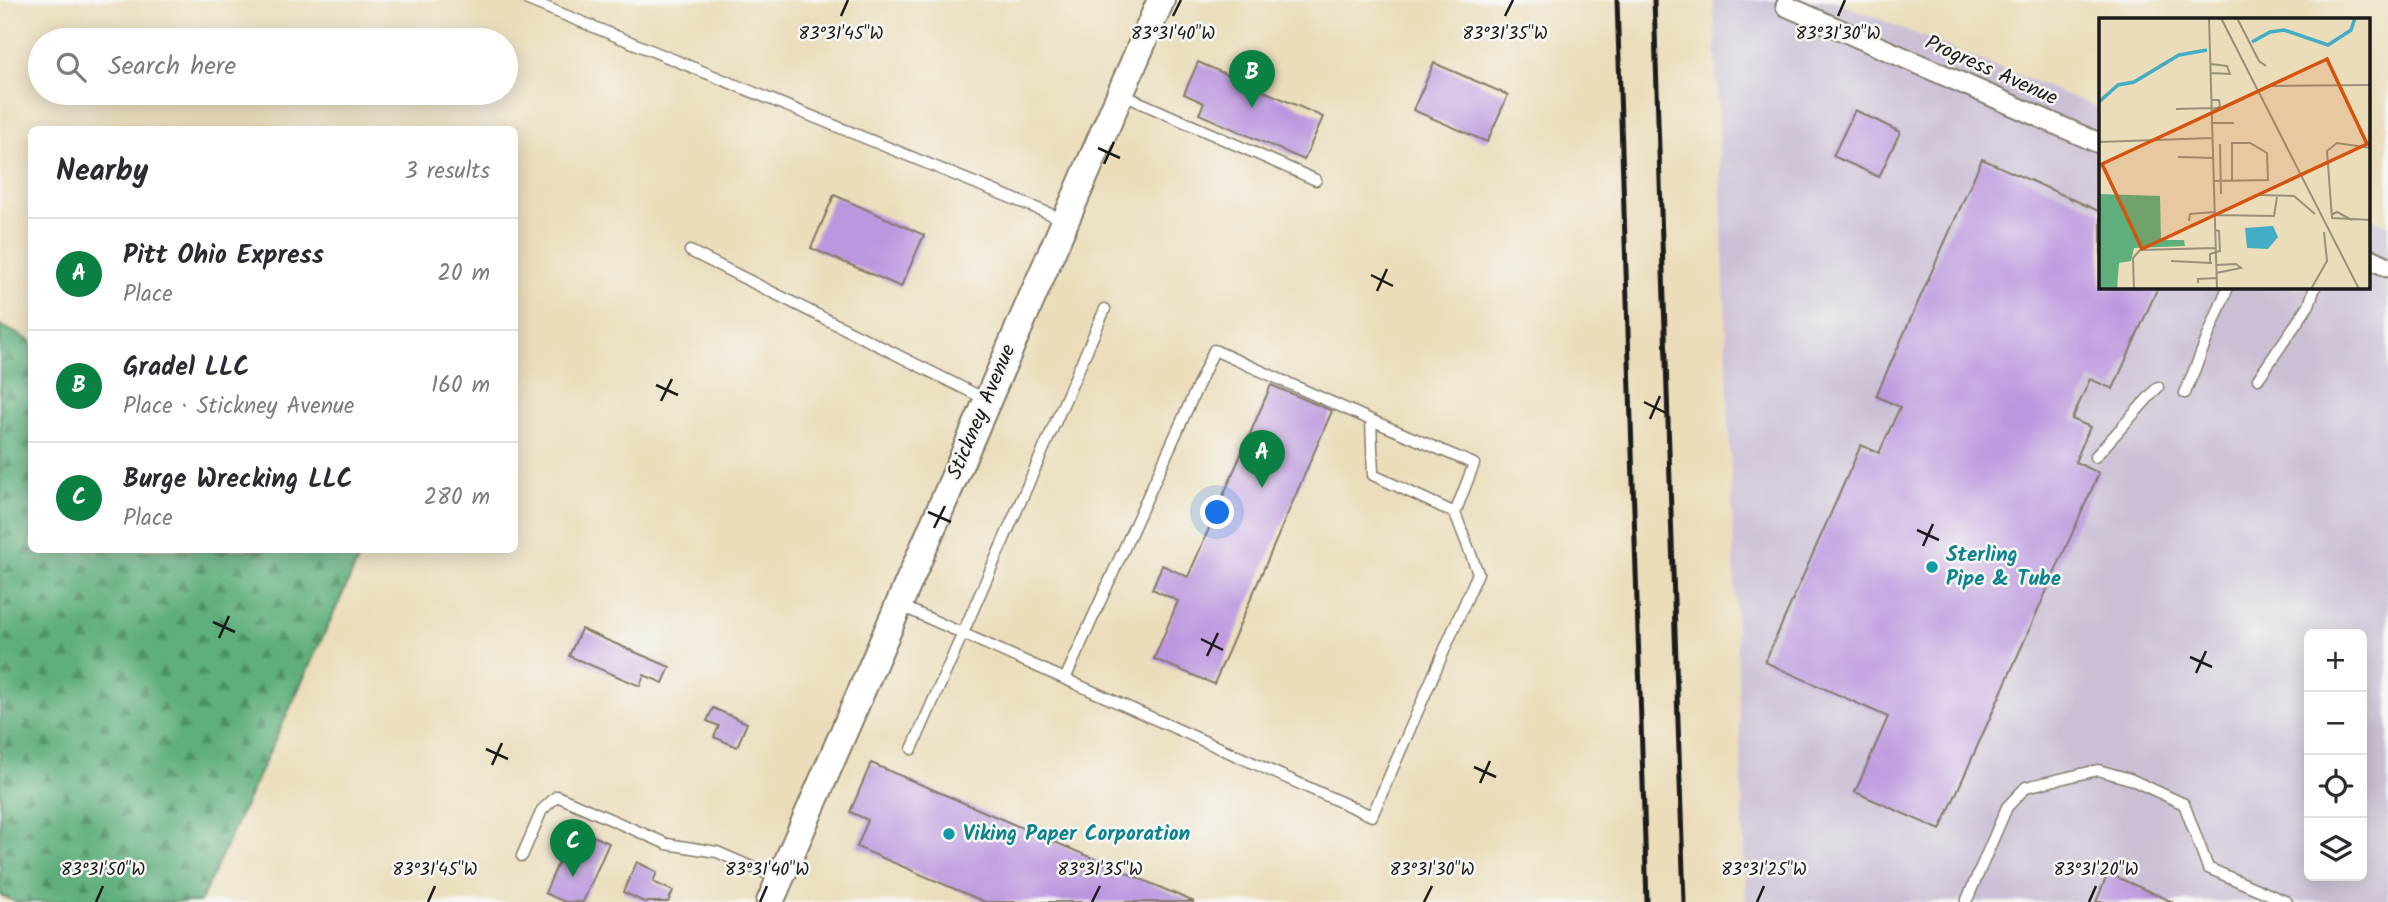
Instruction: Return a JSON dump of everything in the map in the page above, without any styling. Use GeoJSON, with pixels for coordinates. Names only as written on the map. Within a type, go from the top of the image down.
{"type":"FeatureCollection","features":[{"type":"Feature","properties":{"kind":"street","name":"Stickney Avenue"},"geometry":{"type":"LineString","coordinates":[[774,896],[1161,0]]}},
{"type":"Feature","properties":{"kind":"street","name":"Progress Avenue"},"geometry":{"type":"LineString","coordinates":[[1786,6],[2099,143]]}},
{"type":"Feature","properties":{"kind":"street"},"geometry":{"type":"LineString","coordinates":[[2370,258],[2388,267]]}},
{"type":"Feature","properties":{"kind":"lane"},"geometry":{"type":"LineString","coordinates":[[528,0],[1065,221]]}},
{"type":"Feature","properties":{"kind":"lane"},"geometry":{"type":"LineString","coordinates":[[1120,94],[1316,180]]}},
{"type":"Feature","properties":{"kind":"lane"},"geometry":{"type":"LineString","coordinates":[[690,251],[987,400]]}},
{"type":"Feature","properties":{"kind":"lane"},"geometry":{"type":"LineString","coordinates":[[2185,393],[2227,289]]}},
{"type":"Feature","properties":{"kind":"lane"},"geometry":{"type":"LineString","coordinates":[[2258,379],[2309,306],[2314,289]]}},
{"type":"Feature","properties":{"kind":"lane"},"geometry":{"type":"LineString","coordinates":[[912,749],[1105,309]]}},
{"type":"Feature","properties":{"kind":"lane"},"geometry":{"type":"LineString","coordinates":[[899,605],[1372,816],[1478,573],[1455,513],[1474,464],[1214,351],[1065,679]]}},
{"type":"Feature","properties":{"kind":"lane"},"geometry":{"type":"LineString","coordinates":[[2095,457],[2158,387]]}},
{"type":"Feature","properties":{"kind":"lane"},"geometry":{"type":"LineString","coordinates":[[1371,419],[1373,475],[1455,513]]}},
{"type":"Feature","properties":{"kind":"lane"},"geometry":{"type":"LineString","coordinates":[[1966,902],[2007,807],[2026,787],[2098,770],[2130,779],[2184,804],[2208,868],[2287,902]]}},
{"type":"Feature","properties":{"kind":"lane"},"geometry":{"type":"LineString","coordinates":[[522,856],[542,810],[557,796],[667,844],[717,852],[774,896]]}},
{"type":"Feature","properties":{"kind":"shaded area"},"geometry":{"type":"Polygon","coordinates":[[[1714,0],[1832,0],[2099,108],[2099,289],[2370,289],[2370,217],[2388,225],[2388,902],[1746,902],[1714,0]]]}},
{"type":"Feature","properties":{"kind":"green space"},"geometry":{"type":"Polygon","coordinates":[[[0,325],[28,339],[28,553],[362,553],[200,902],[16,902],[0,895],[0,325]]]}},
{"type":"Feature","properties":{"kind":"building"},"geometry":{"type":"Polygon","coordinates":[[[1198,62],[1323,117],[1304,160],[1199,114],[1204,103],[1184,94],[1198,62]]]}},
{"type":"Feature","properties":{"kind":"building"},"geometry":{"type":"Polygon","coordinates":[[[1434,63],[1508,95],[1487,142],[1413,110],[1434,63]]]}},
{"type":"Feature","properties":{"kind":"building"},"geometry":{"type":"Polygon","coordinates":[[[1855,110],[1900,132],[1879,177],[1833,156],[1855,110]]]}},
{"type":"Feature","properties":{"kind":"building","name":"Sterling Pipe & Tube"},"geometry":{"type":"Polygon","coordinates":[[[1982,159],[2099,211],[2099,289],[2157,289],[2113,389],[2090,379],[2072,419],[2090,427],[2075,462],[2099,473],[1940,830],[1855,792],[1888,717],[1765,662],[1861,445],[1879,453],[1900,407],[1876,396],[1982,159]]]}},
{"type":"Feature","properties":{"kind":"building"},"geometry":{"type":"Polygon","coordinates":[[[834,195],[924,235],[901,287],[811,248],[834,195]]]}},
{"type":"Feature","properties":{"kind":"building"},"geometry":{"type":"Polygon","coordinates":[[[1271,385],[1332,411],[1214,684],[1154,659],[1178,601],[1152,589],[1162,565],[1188,577],[1271,385]]]}},
{"type":"Feature","properties":{"kind":"building"},"geometry":{"type":"Polygon","coordinates":[[[581,629],[670,667],[663,683],[644,675],[640,686],[569,656],[581,629]]]}},
{"type":"Feature","properties":{"kind":"building"},"geometry":{"type":"Polygon","coordinates":[[[713,708],[747,723],[737,747],[714,737],[719,726],[707,721],[713,708]]]}},
{"type":"Feature","properties":{"kind":"building","name":"Viking Paper Corporation"},"geometry":{"type":"Polygon","coordinates":[[[871,763],[1194,902],[985,902],[857,847],[868,820],[850,812],[871,763]]]}},
{"type":"Feature","properties":{"kind":"building"},"geometry":{"type":"Polygon","coordinates":[[[569,825],[609,843],[583,902],[565,902],[545,893],[559,861],[554,859],[569,825]]]}},
{"type":"Feature","properties":{"kind":"building"},"geometry":{"type":"Polygon","coordinates":[[[637,862],[657,872],[653,882],[673,891],[668,902],[644,902],[623,892],[637,862]]]}},
{"type":"Feature","properties":{"kind":"building"},"geometry":{"type":"Polygon","coordinates":[[[2108,873],[2130,883],[2173,902],[2096,902],[2108,873]]]}},
{"type":"Feature","properties":{"kind":"railway"},"geometry":{"type":"LineString","coordinates":[[1617,0],[1647,902]]}},
{"type":"Feature","properties":{"kind":"railway"},"geometry":{"type":"LineString","coordinates":[[1654,0],[1684,902]]}},
{"type":"Feature","properties":{"kind":"place","name":"Gradel LLC"},"geometry":{"type":"Point","coordinates":[1252,108]}},
{"type":"Feature","properties":{"kind":"place","name":"Pitt Ohio Express"},"geometry":{"type":"Point","coordinates":[1262,488]}},
{"type":"Feature","properties":{"kind":"place","name":"Sterling Pipe & Tube"},"geometry":{"type":"Point","coordinates":[1932,567]}},
{"type":"Feature","properties":{"kind":"place","name":"Viking Paper Corporation"},"geometry":{"type":"Point","coordinates":[949,834]}},
{"type":"Feature","properties":{"kind":"place","name":"Burge Wrecking LLC"},"geometry":{"type":"Point","coordinates":[573,877]}}]}
